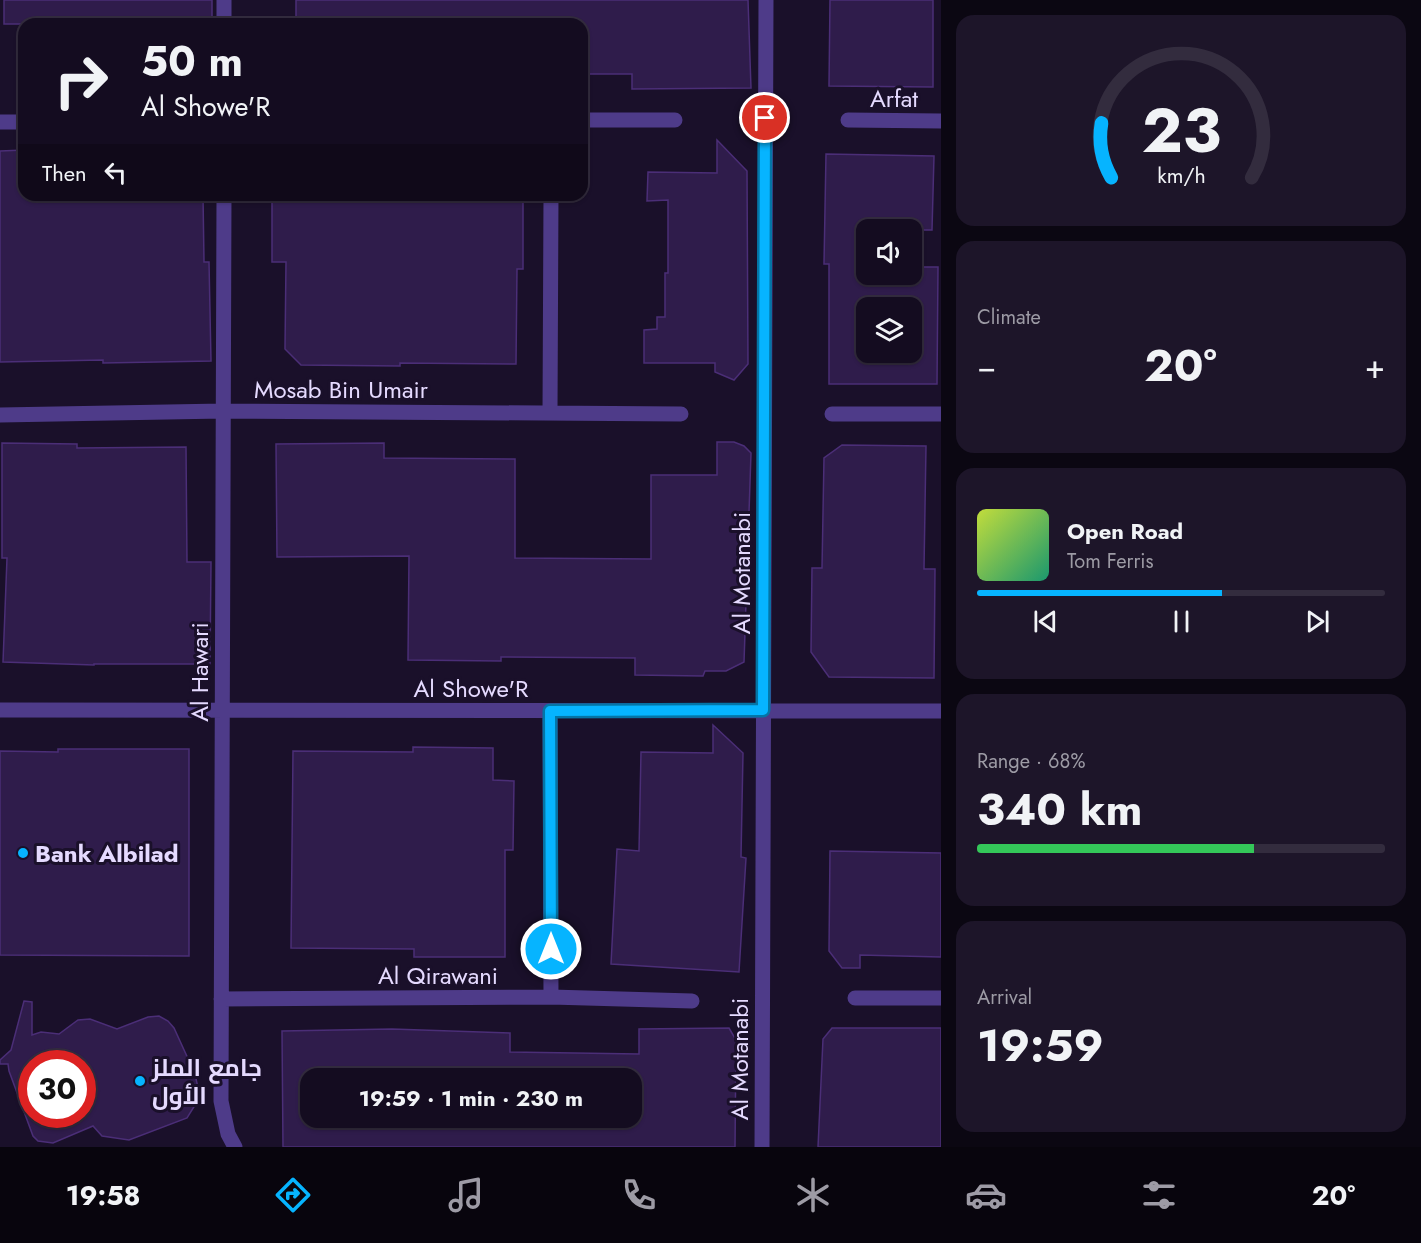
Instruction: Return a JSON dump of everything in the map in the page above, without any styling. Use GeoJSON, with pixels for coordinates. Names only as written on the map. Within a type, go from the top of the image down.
{"type":"FeatureCollection","features":[{"type":"Feature","properties":{"kind":"street"},"geometry":{"type":"LineString","coordinates":[[224,0],[224,18]]}},
{"type":"Feature","properties":{"kind":"street","name":"Al Motanabi"},"geometry":{"type":"LineString","coordinates":[[762,1147],[765,0]]}},
{"type":"Feature","properties":{"kind":"street"},"geometry":{"type":"LineString","coordinates":[[588,120],[675,120]]}},
{"type":"Feature","properties":{"kind":"street","name":"Arfat"},"geometry":{"type":"LineString","coordinates":[[848,120],[941,121]]}},
{"type":"Feature","properties":{"kind":"street"},"geometry":{"type":"LineString","coordinates":[[0,122],[18,122]]}},
{"type":"Feature","properties":{"kind":"street","name":"Al Hawari"},"geometry":{"type":"LineString","coordinates":[[224,201],[221,1101],[226,1126],[235,1147]]}},
{"type":"Feature","properties":{"kind":"street"},"geometry":{"type":"LineString","coordinates":[[550,413],[551,201]]}},
{"type":"Feature","properties":{"kind":"street","name":"Mosab Bin Umair"},"geometry":{"type":"LineString","coordinates":[[0,415],[223,411],[681,414]]}},
{"type":"Feature","properties":{"kind":"street"},"geometry":{"type":"LineString","coordinates":[[832,414],[941,414]]}},
{"type":"Feature","properties":{"kind":"street","name":"Al Showe'R"},"geometry":{"type":"LineString","coordinates":[[0,710],[941,711]]}},
{"type":"Feature","properties":{"kind":"street"},"geometry":{"type":"LineString","coordinates":[[550,711],[551,997]]}},
{"type":"Feature","properties":{"kind":"street","name":"Al Qirawani"},"geometry":{"type":"LineString","coordinates":[[221,999],[551,997],[693,1000]]}},
{"type":"Feature","properties":{"kind":"street"},"geometry":{"type":"LineString","coordinates":[[855,998],[941,998]]}},
{"type":"Feature","properties":{"kind":"building"},"geometry":{"type":"Polygon","coordinates":[[[4,0],[212,0],[212,18],[18,18],[18,24],[4,24],[4,0]]]}},
{"type":"Feature","properties":{"kind":"building"},"geometry":{"type":"Polygon","coordinates":[[[296,0],[748,0],[751,88],[632,89],[632,74],[588,74],[588,18],[296,18],[296,0]]]}},
{"type":"Feature","properties":{"kind":"building"},"geometry":{"type":"Polygon","coordinates":[[[830,0],[933,0],[933,87],[829,86],[830,0]]]}},
{"type":"Feature","properties":{"kind":"building"},"geometry":{"type":"Polygon","coordinates":[[[717,140],[747,171],[748,364],[734,380],[715,372],[715,363],[644,363],[644,330],[657,329],[657,317],[665,317],[665,273],[668,273],[668,200],[647,201],[648,172],[717,173],[717,140]]]}},
{"type":"Feature","properties":{"kind":"building"},"geometry":{"type":"Polygon","coordinates":[[[18,150],[18,201],[203,201],[204,262],[209,262],[211,361],[0,362],[0,151],[18,150]]]}},
{"type":"Feature","properties":{"kind":"building"},"geometry":{"type":"Polygon","coordinates":[[[826,154],[934,156],[932,230],[922,230],[922,219],[856,219],[856,285],[922,285],[922,267],[938,267],[937,384],[829,384],[829,264],[824,264],[826,154]]]}},
{"type":"Feature","properties":{"kind":"building"},"geometry":{"type":"Polygon","coordinates":[[[272,201],[523,201],[523,269],[517,269],[516,364],[301,365],[285,349],[286,262],[272,262],[272,201]]]}},
{"type":"Feature","properties":{"kind":"building"},"geometry":{"type":"Polygon","coordinates":[[[717,442],[734,442],[744,446],[751,453],[744,662],[726,671],[705,671],[703,676],[635,675],[635,658],[501,657],[501,661],[408,660],[409,556],[277,557],[276,444],[384,443],[384,458],[515,459],[515,558],[651,559],[651,475],[717,475],[717,442]]]}},
{"type":"Feature","properties":{"kind":"building"},"geometry":{"type":"Polygon","coordinates":[[[2,443],[77,444],[77,448],[186,447],[187,562],[211,562],[210,664],[94,665],[3,662],[7,558],[2,558],[2,443]]]}},
{"type":"Feature","properties":{"kind":"building"},"geometry":{"type":"Polygon","coordinates":[[[842,445],[926,446],[924,569],[935,569],[934,678],[829,677],[811,652],[812,568],[822,568],[824,458],[842,445]]]}},
{"type":"Feature","properties":{"kind":"building"},"geometry":{"type":"Polygon","coordinates":[[[713,725],[743,753],[741,857],[746,858],[739,972],[611,964],[617,849],[639,851],[641,752],[713,753],[713,725]]]}},
{"type":"Feature","properties":{"kind":"building"},"geometry":{"type":"Polygon","coordinates":[[[413,747],[493,748],[493,780],[514,781],[513,850],[505,850],[505,957],[414,957],[414,949],[291,948],[293,751],[413,752],[413,747]]]}},
{"type":"Feature","properties":{"kind":"building"},"geometry":{"type":"Polygon","coordinates":[[[58,749],[189,749],[189,956],[0,955],[0,751],[58,752],[58,749]]]}},
{"type":"Feature","properties":{"kind":"building"},"geometry":{"type":"Polygon","coordinates":[[[830,851],[941,853],[941,957],[860,955],[860,968],[842,968],[829,951],[830,851]]]}},
{"type":"Feature","properties":{"kind":"building","name":"جامع الملز الأول"},"geometry":{"type":"Polygon","coordinates":[[[24,1001],[32,1002],[32,1035],[41,1032],[59,1034],[78,1020],[90,1019],[117,1029],[148,1017],[159,1016],[174,1028],[195,1074],[198,1088],[197,1102],[187,1118],[129,1140],[102,1136],[95,1128],[96,1050],[18,1050],[18,1095],[8,1064],[0,1064],[0,1060],[11,1050],[24,1001]]]}},
{"type":"Feature","properties":{"kind":"building"},"geometry":{"type":"Polygon","coordinates":[[[729,1028],[736,1040],[735,1147],[283,1147],[282,1031],[392,1029],[510,1033],[510,1052],[639,1054],[639,1029],[729,1028]]]}},
{"type":"Feature","properties":{"kind":"building"},"geometry":{"type":"Polygon","coordinates":[[[832,1028],[941,1028],[941,1147],[818,1147],[823,1039],[832,1028]]]}},
{"type":"Feature","properties":{"kind":"building","name":"جامع الملز الأول"},"geometry":{"type":"Polygon","coordinates":[[[30,1128],[88,1128],[53,1143],[38,1141],[30,1128]]]}},
{"type":"Feature","properties":{"kind":"place","name":"Bank Albilad"},"geometry":{"type":"Point","coordinates":[23,853]}},
{"type":"Feature","properties":{"kind":"place","name":"جامع الملز الأول"},"geometry":{"type":"Point","coordinates":[140,1081]}},
{"type":"Feature","properties":{"kind":"route"},"geometry":{"type":"LineString","coordinates":[[551,949],[550,711],[763,710],[765,118]]}}]}
